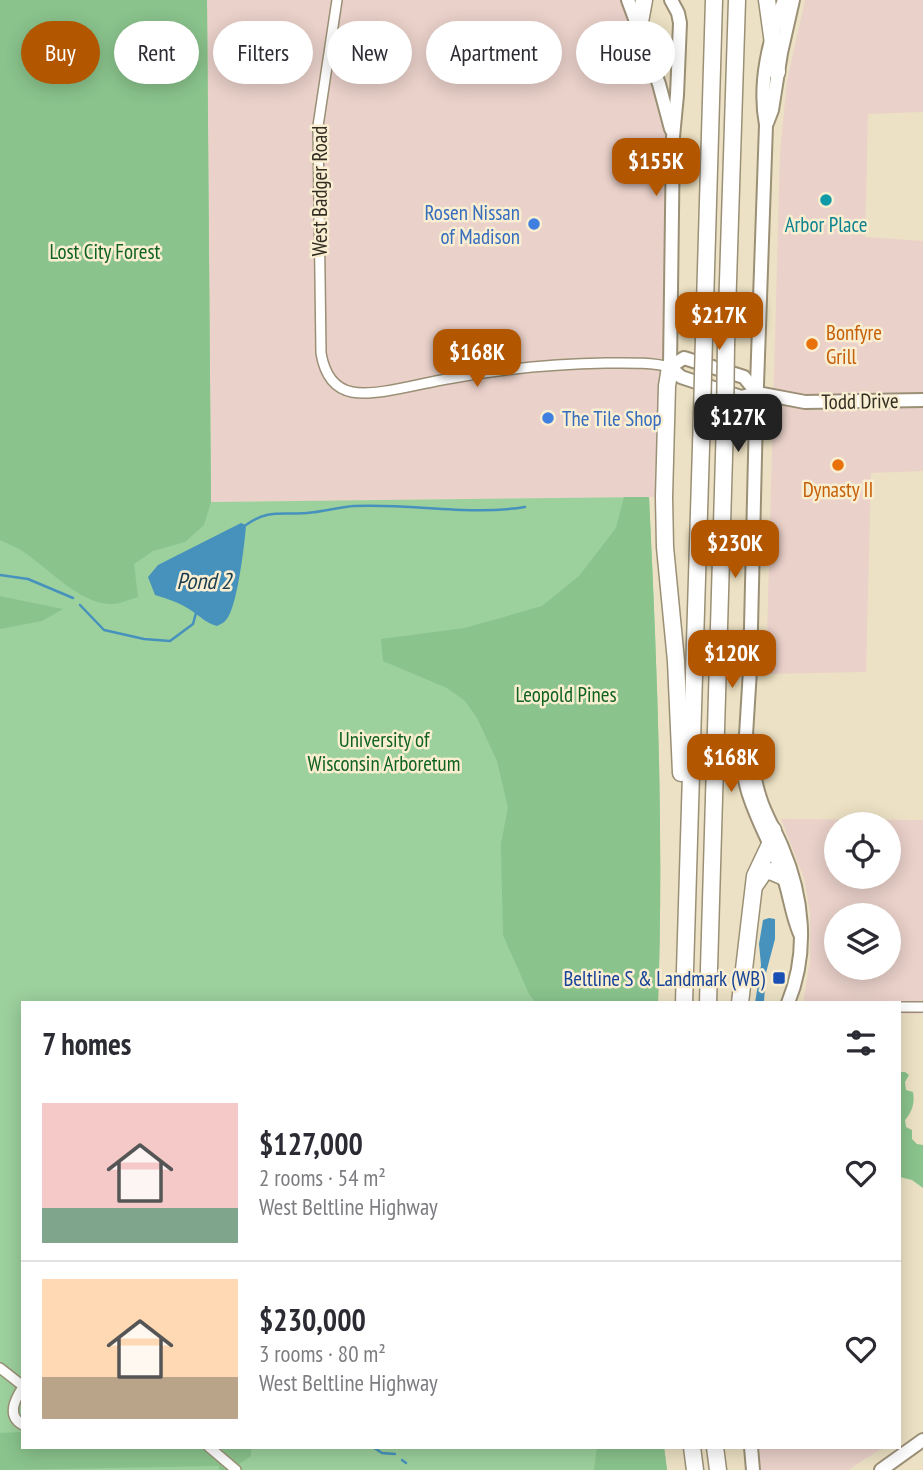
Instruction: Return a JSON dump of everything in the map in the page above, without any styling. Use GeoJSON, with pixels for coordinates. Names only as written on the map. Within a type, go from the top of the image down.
{"type":"FeatureCollection","features":[{"type":"Feature","properties":{"kind":"highway"},"geometry":{"type":"LineString","coordinates":[[640,21],[644,0]]}},
{"type":"Feature","properties":{"kind":"highway"},"geometry":{"type":"LineString","coordinates":[[684,1001],[714,0]]}},
{"type":"Feature","properties":{"kind":"highway"},"geometry":{"type":"LineString","coordinates":[[708,1001],[737,0]]}},
{"type":"Feature","properties":{"kind":"highway"},"geometry":{"type":"LineString","coordinates":[[767,0],[777,72]]}},
{"type":"Feature","properties":{"kind":"highway"},"geometry":{"type":"LineString","coordinates":[[670,367],[667,386],[664,537],[678,702],[687,908]]}},
{"type":"Feature","properties":{"kind":"highway"},"geometry":{"type":"LineString","coordinates":[[740,1001],[753,887],[760,860],[772,837]]}},
{"type":"Feature","properties":{"kind":"highway"},"geometry":{"type":"LineString","coordinates":[[753,887],[764,872],[774,871],[784,877]]}},
{"type":"Feature","properties":{"kind":"highway"},"geometry":{"type":"LineString","coordinates":[[692,1449],[695,1470]]}},
{"type":"Feature","properties":{"kind":"highway"},"geometry":{"type":"LineString","coordinates":[[716,1449],[718,1470]]}},
{"type":"Feature","properties":{"kind":"street","name":"West Badger Road"},"geometry":{"type":"LineString","coordinates":[[332,381],[323,368],[321,353],[318,126],[337,0]]}},
{"type":"Feature","properties":{"kind":"street"},"geometry":{"type":"LineString","coordinates":[[628,0],[635,21]]}},
{"type":"Feature","properties":{"kind":"street"},"geometry":{"type":"LineString","coordinates":[[670,367],[673,136],[680,23],[671,0]]}},
{"type":"Feature","properties":{"kind":"street"},"geometry":{"type":"LineString","coordinates":[[784,0],[772,32],[764,87],[763,109],[766,125],[750,650],[746,735],[742,748],[752,807],[791,868],[798,896],[802,920],[797,971],[789,1001]]}},
{"type":"Feature","properties":{"kind":"street"},"geometry":{"type":"LineString","coordinates":[[766,125],[772,110],[777,72],[793,0]]}},
{"type":"Feature","properties":{"kind":"street"},"geometry":{"type":"LineString","coordinates":[[659,84],[673,136]]}},
{"type":"Feature","properties":{"kind":"street","name":"Todd Drive"},"geometry":{"type":"LineString","coordinates":[[670,367],[684,358],[744,377],[757,393]]}},
{"type":"Feature","properties":{"kind":"street","name":"Todd Drive"},"geometry":{"type":"LineString","coordinates":[[332,381],[343,390],[354,393],[540,365],[647,363],[670,367],[681,377],[741,397],[757,393],[805,402],[923,400]]}},
{"type":"Feature","properties":{"kind":"street"},"geometry":{"type":"LineString","coordinates":[[772,837],[800,934]]}},
{"type":"Feature","properties":{"kind":"street"},"geometry":{"type":"LineString","coordinates":[[901,1007],[923,1007]]}},
{"type":"Feature","properties":{"kind":"street"},"geometry":{"type":"LineString","coordinates":[[0,1368],[21,1384]]}},
{"type":"Feature","properties":{"kind":"street"},"geometry":{"type":"LineString","coordinates":[[21,1390],[13,1408],[14,1417],[21,1424]]}},
{"type":"Feature","properties":{"kind":"street"},"geometry":{"type":"LineString","coordinates":[[881,1470],[923,1440]]}},
{"type":"Feature","properties":{"kind":"street"},"geometry":{"type":"LineString","coordinates":[[211,1449],[236,1470]]}},
{"type":"Feature","properties":{"kind":"street"},"geometry":{"type":"LineString","coordinates":[[751,1449],[753,1470]]}},
{"type":"Feature","properties":{"kind":"shaded area"},"geometry":{"type":"Polygon","coordinates":[[[207,0],[628,0],[635,21],[576,21],[576,84],[656,84],[673,137],[664,497],[211,502],[207,0]]]}},
{"type":"Feature","properties":{"kind":"shaded area"},"geometry":{"type":"Polygon","coordinates":[[[805,0],[923,0],[923,112],[868,114],[865,237],[923,241],[923,471],[871,473],[866,672],[766,674],[780,153],[787,81],[805,0]]]}},
{"type":"Feature","properties":{"kind":"shaded area"},"geometry":{"type":"Polygon","coordinates":[[[781,819],[824,819],[824,889],[901,889],[901,820],[923,820],[923,1014],[901,1014],[901,1001],[803,1001],[810,961],[810,912],[804,878],[781,819]]]}},
{"type":"Feature","properties":{"kind":"shaded area"},"geometry":{"type":"Polygon","coordinates":[[[759,1449],[881,1449],[848,1470],[761,1470],[759,1449]]]}},
{"type":"Feature","properties":{"kind":"green space","name":"University of Wisconsin Arboretum"},"geometry":{"type":"Polygon","coordinates":[[[0,0],[207,0],[211,502],[649,497],[660,813],[658,1001],[21,1001],[21,1449],[664,1449],[667,1470],[0,1470],[0,0]]]}},
{"type":"Feature","properties":{"kind":"green space","name":"Lost City Forest"},"geometry":{"type":"Polygon","coordinates":[[[0,0],[207,0],[211,502],[204,525],[185,542],[153,551],[134,564],[138,597],[112,604],[89,599],[24,552],[0,540],[0,0]]]}},
{"type":"Feature","properties":{"kind":"green space","name":"Leopold Pines"},"geometry":{"type":"Polygon","coordinates":[[[624,497],[649,497],[660,813],[658,1001],[534,1001],[503,935],[501,844],[508,807],[497,761],[477,718],[465,701],[447,688],[383,661],[381,639],[465,628],[542,606],[579,576],[616,528],[624,497]]]}},
{"type":"Feature","properties":{"kind":"green space"},"geometry":{"type":"Polygon","coordinates":[[[0,596],[63,609],[42,621],[0,629],[0,596]]]}},
{"type":"Feature","properties":{"kind":"green space"},"geometry":{"type":"Polygon","coordinates":[[[901,1072],[909,1075],[905,1082],[906,1090],[913,1092],[914,1100],[905,1120],[906,1127],[912,1130],[912,1139],[923,1145],[923,1188],[912,1180],[901,1177],[901,1072]]]}},
{"type":"Feature","properties":{"kind":"green space"},"geometry":{"type":"Polygon","coordinates":[[[21,1432],[21,1449],[251,1449],[251,1456],[230,1470],[219,1470],[219,1466],[0,1470],[0,1433],[21,1432]]]}},
{"type":"Feature","properties":{"kind":"green space"},"geometry":{"type":"Polygon","coordinates":[[[597,1449],[664,1449],[667,1470],[594,1470],[597,1449]]]}},
{"type":"Feature","properties":{"kind":"water","name":"Pond 2"},"geometry":{"type":"Polygon","coordinates":[[[241,523],[246,525],[240,575],[234,603],[224,622],[213,625],[183,606],[155,595],[148,577],[158,565],[241,523]]]}},
{"type":"Feature","properties":{"kind":"water"},"geometry":{"type":"Polygon","coordinates":[[[775,919],[775,939],[766,973],[764,1001],[755,1001],[761,965],[759,944],[763,920],[775,919]]]}},
{"type":"Feature","properties":{"kind":"waterway"},"geometry":{"type":"LineString","coordinates":[[246,525],[268,515],[354,506],[461,510],[525,507]]}},
{"type":"Feature","properties":{"kind":"waterway"},"geometry":{"type":"LineString","coordinates":[[0,575],[28,579],[73,598]]}},
{"type":"Feature","properties":{"kind":"waterway"},"geometry":{"type":"LineString","coordinates":[[80,605],[104,630],[144,639],[170,641],[193,624],[196,613]]}},
{"type":"Feature","properties":{"kind":"waterway"},"geometry":{"type":"LineString","coordinates":[[376,1449],[382,1453],[395,1454]]}},
{"type":"Feature","properties":{"kind":"waterway"},"geometry":{"type":"LineString","coordinates":[[402,1460],[406,1463]]}},
{"type":"Feature","properties":{"kind":"place","name":"Arbor Place"},"geometry":{"type":"Point","coordinates":[826,200]}},
{"type":"Feature","properties":{"kind":"place","name":"Rosen Nissan of Madison"},"geometry":{"type":"Point","coordinates":[534,224]}},
{"type":"Feature","properties":{"kind":"place","name":"Bonfyre Grill"},"geometry":{"type":"Point","coordinates":[812,344]}},
{"type":"Feature","properties":{"kind":"place","name":"The Tile Shop"},"geometry":{"type":"Point","coordinates":[548,418]}},
{"type":"Feature","properties":{"kind":"place","name":"Dynasty II"},"geometry":{"type":"Point","coordinates":[838,465]}},
{"type":"Feature","properties":{"kind":"place","name":"Beltline S & Landmark (WB)"},"geometry":{"type":"Point","coordinates":[779,978]}}]}
